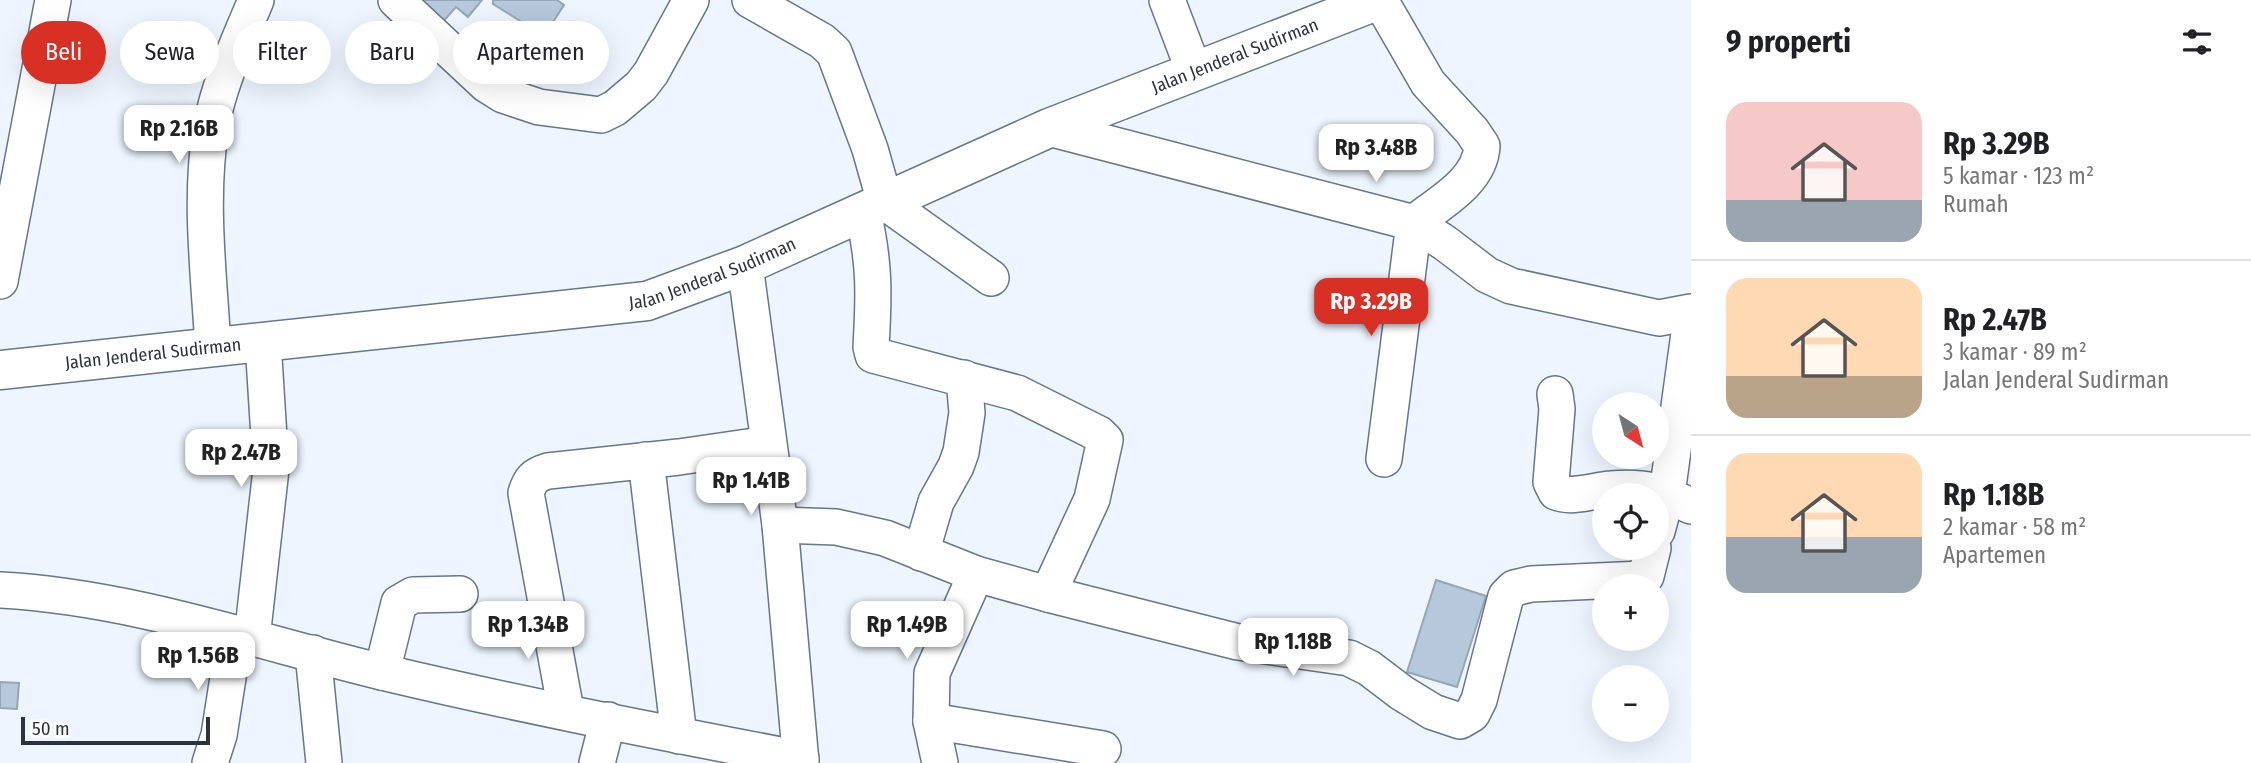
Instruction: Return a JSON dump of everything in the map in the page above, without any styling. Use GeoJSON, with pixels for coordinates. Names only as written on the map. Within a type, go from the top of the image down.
{"type":"FeatureCollection","features":[{"type":"Feature","properties":{"kind":"highway","name":"Jalan Jenderal Sudirman"},"geometry":{"type":"LineString","coordinates":[[0,370],[646,301],[745,265],[1049,128],[1380,0]]}},
{"type":"Feature","properties":{"kind":"street"},"geometry":{"type":"LineString","coordinates":[[0,281],[15,121],[53,0]]}},
{"type":"Feature","properties":{"kind":"street"},"geometry":{"type":"LineString","coordinates":[[213,347],[207,229],[207,164],[211,125],[233,56],[256,0]]}},
{"type":"Feature","properties":{"kind":"street"},"geometry":{"type":"LineString","coordinates":[[396,0],[486,85],[503,95],[539,107],[601,114],[615,108],[651,74],[691,0]]}},
{"type":"Feature","properties":{"kind":"street"},"geometry":{"type":"LineString","coordinates":[[750,0],[822,41],[834,52],[870,149],[874,207],[871,249],[874,283],[872,352],[875,356],[1017,393],[1099,434],[1105,440],[1092,499],[1048,594]]}},
{"type":"Feature","properties":{"kind":"street"},"geometry":{"type":"LineString","coordinates":[[1167,0],[1194,71]]}},
{"type":"Feature","properties":{"kind":"street"},"geometry":{"type":"LineString","coordinates":[[1380,0],[1428,83],[1472,131],[1482,146],[1478,163],[1466,180],[1414,223],[1384,459]]}},
{"type":"Feature","properties":{"kind":"street"},"geometry":{"type":"LineString","coordinates":[[1049,128],[1414,223],[1487,275],[1511,286],[1660,318],[1691,312]]}},
{"type":"Feature","properties":{"kind":"street"},"geometry":{"type":"LineString","coordinates":[[874,207],[990,278]]}},
{"type":"Feature","properties":{"kind":"street"},"geometry":{"type":"LineString","coordinates":[[0,590],[108,602],[382,672],[801,761],[780,525],[745,265]]}},
{"type":"Feature","properties":{"kind":"street"},"geometry":{"type":"LineString","coordinates":[[1555,394],[1557,410],[1551,482],[1556,492],[1566,495],[1613,489],[1654,490],[1679,500],[1691,319]]}},
{"type":"Feature","properties":{"kind":"street"},"geometry":{"type":"LineString","coordinates":[[210,763],[244,635],[271,469],[263,342]]}},
{"type":"Feature","properties":{"kind":"street"},"geometry":{"type":"LineString","coordinates":[[921,553],[936,502],[961,452],[967,414],[964,378]]}},
{"type":"Feature","properties":{"kind":"street"},"geometry":{"type":"LineString","coordinates":[[566,711],[526,494],[529,482],[537,474],[548,471],[768,444]]}},
{"type":"Feature","properties":{"kind":"street"},"geometry":{"type":"LineString","coordinates":[[646,460],[680,736]]}},
{"type":"Feature","properties":{"kind":"street"},"geometry":{"type":"LineString","coordinates":[[780,525],[836,527],[885,538],[976,575],[1048,594],[1238,642],[1349,658],[1433,712],[1460,721],[1472,713],[1479,701],[1506,596],[1511,590],[1531,584],[1642,579],[1646,576],[1650,560]]}},
{"type":"Feature","properties":{"kind":"street"},"geometry":{"type":"LineString","coordinates":[[940,763],[932,721],[932,673],[976,575]]}},
{"type":"Feature","properties":{"kind":"street"},"geometry":{"type":"LineString","coordinates":[[382,672],[399,603],[413,595],[460,594]]}},
{"type":"Feature","properties":{"kind":"street"},"geometry":{"type":"LineString","coordinates":[[313,653],[324,763]]}},
{"type":"Feature","properties":{"kind":"street"},"geometry":{"type":"LineString","coordinates":[[597,763],[608,720]]}},
{"type":"Feature","properties":{"kind":"street"},"geometry":{"type":"LineString","coordinates":[[932,721],[1103,749]]}},
{"type":"Feature","properties":{"kind":"building"},"geometry":{"type":"Polygon","coordinates":[[[412,0],[482,0],[468,17],[456,7],[440,25],[439,21],[436,21],[412,0]]]}},
{"type":"Feature","properties":{"kind":"building"},"geometry":{"type":"Polygon","coordinates":[[[493,0],[557,0],[564,5],[554,21],[520,21],[493,4],[493,0]]]}},
{"type":"Feature","properties":{"kind":"building"},"geometry":{"type":"Polygon","coordinates":[[[1436,580],[1486,596],[1457,687],[1407,672],[1436,580]]]}},
{"type":"Feature","properties":{"kind":"building"},"geometry":{"type":"Polygon","coordinates":[[[0,682],[19,683],[17,709],[0,708],[0,682]]]}}]}
